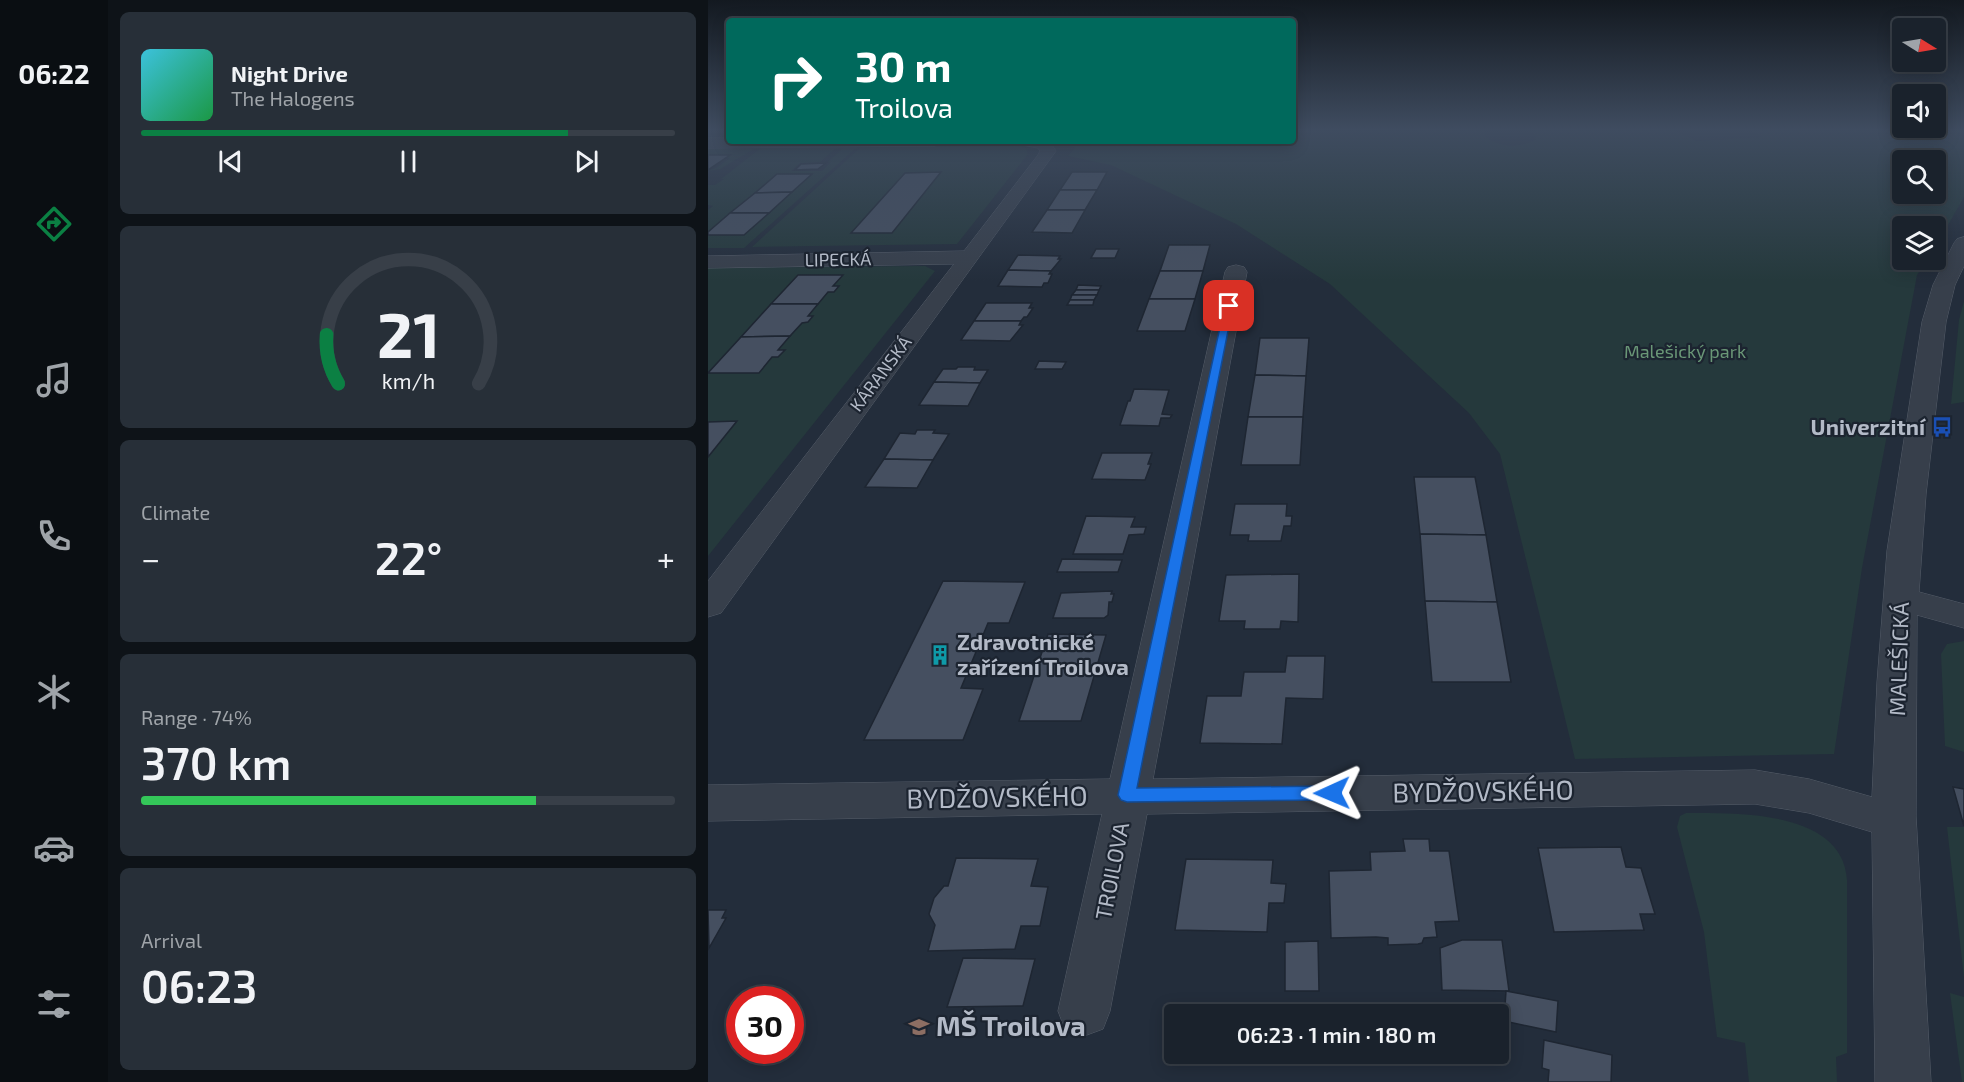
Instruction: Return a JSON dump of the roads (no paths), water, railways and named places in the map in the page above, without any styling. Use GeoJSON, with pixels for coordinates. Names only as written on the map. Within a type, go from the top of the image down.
{"type":"FeatureCollection","features":[{"type":"Feature","properties":{"kind":"street","name":"KÁRANSKÁ"},"geometry":{"type":"LineString","coordinates":[[708,605],[1027,180]]}},
{"type":"Feature","properties":{"kind":"street","name":"MALEŠICKÁ"},"geometry":{"type":"LineString","coordinates":[[1903,1082],[1897,978],[1894,821],[1904,551],[1934,322],[1944,285],[1964,243]]}},
{"type":"Feature","properties":{"kind":"street","name":"LIPECKÁ"},"geometry":{"type":"LineString","coordinates":[[708,262],[968,257]]}},
{"type":"Feature","properties":{"kind":"street","name":"TROILOVA"},"geometry":{"type":"LineString","coordinates":[[1084,1011],[1236,272]]}},
{"type":"Feature","properties":{"kind":"street"},"geometry":{"type":"LineString","coordinates":[[1902,599],[1964,616]]}},
{"type":"Feature","properties":{"kind":"street","name":"BYDŽOVSKÉHO"},"geometry":{"type":"LineString","coordinates":[[708,803],[1755,787],[1809,796],[1894,821]]}},
{"type":"Feature","properties":{"kind":"place","name":"Univerzitní"},"geometry":{"type":"Point","coordinates":[1942,427]}},
{"type":"Feature","properties":{"kind":"place","name":"Zdravotnické zařízení Troilova"},"geometry":{"type":"Point","coordinates":[940,655]}},
{"type":"Feature","properties":{"kind":"place","name":"MŠ Troilova"},"geometry":{"type":"Point","coordinates":[919,1027]}},
{"type":"Feature","properties":{"kind":"park label","name":"Malešický park"},"geometry":{"type":"Point","coordinates":[1685,352]}}]}
